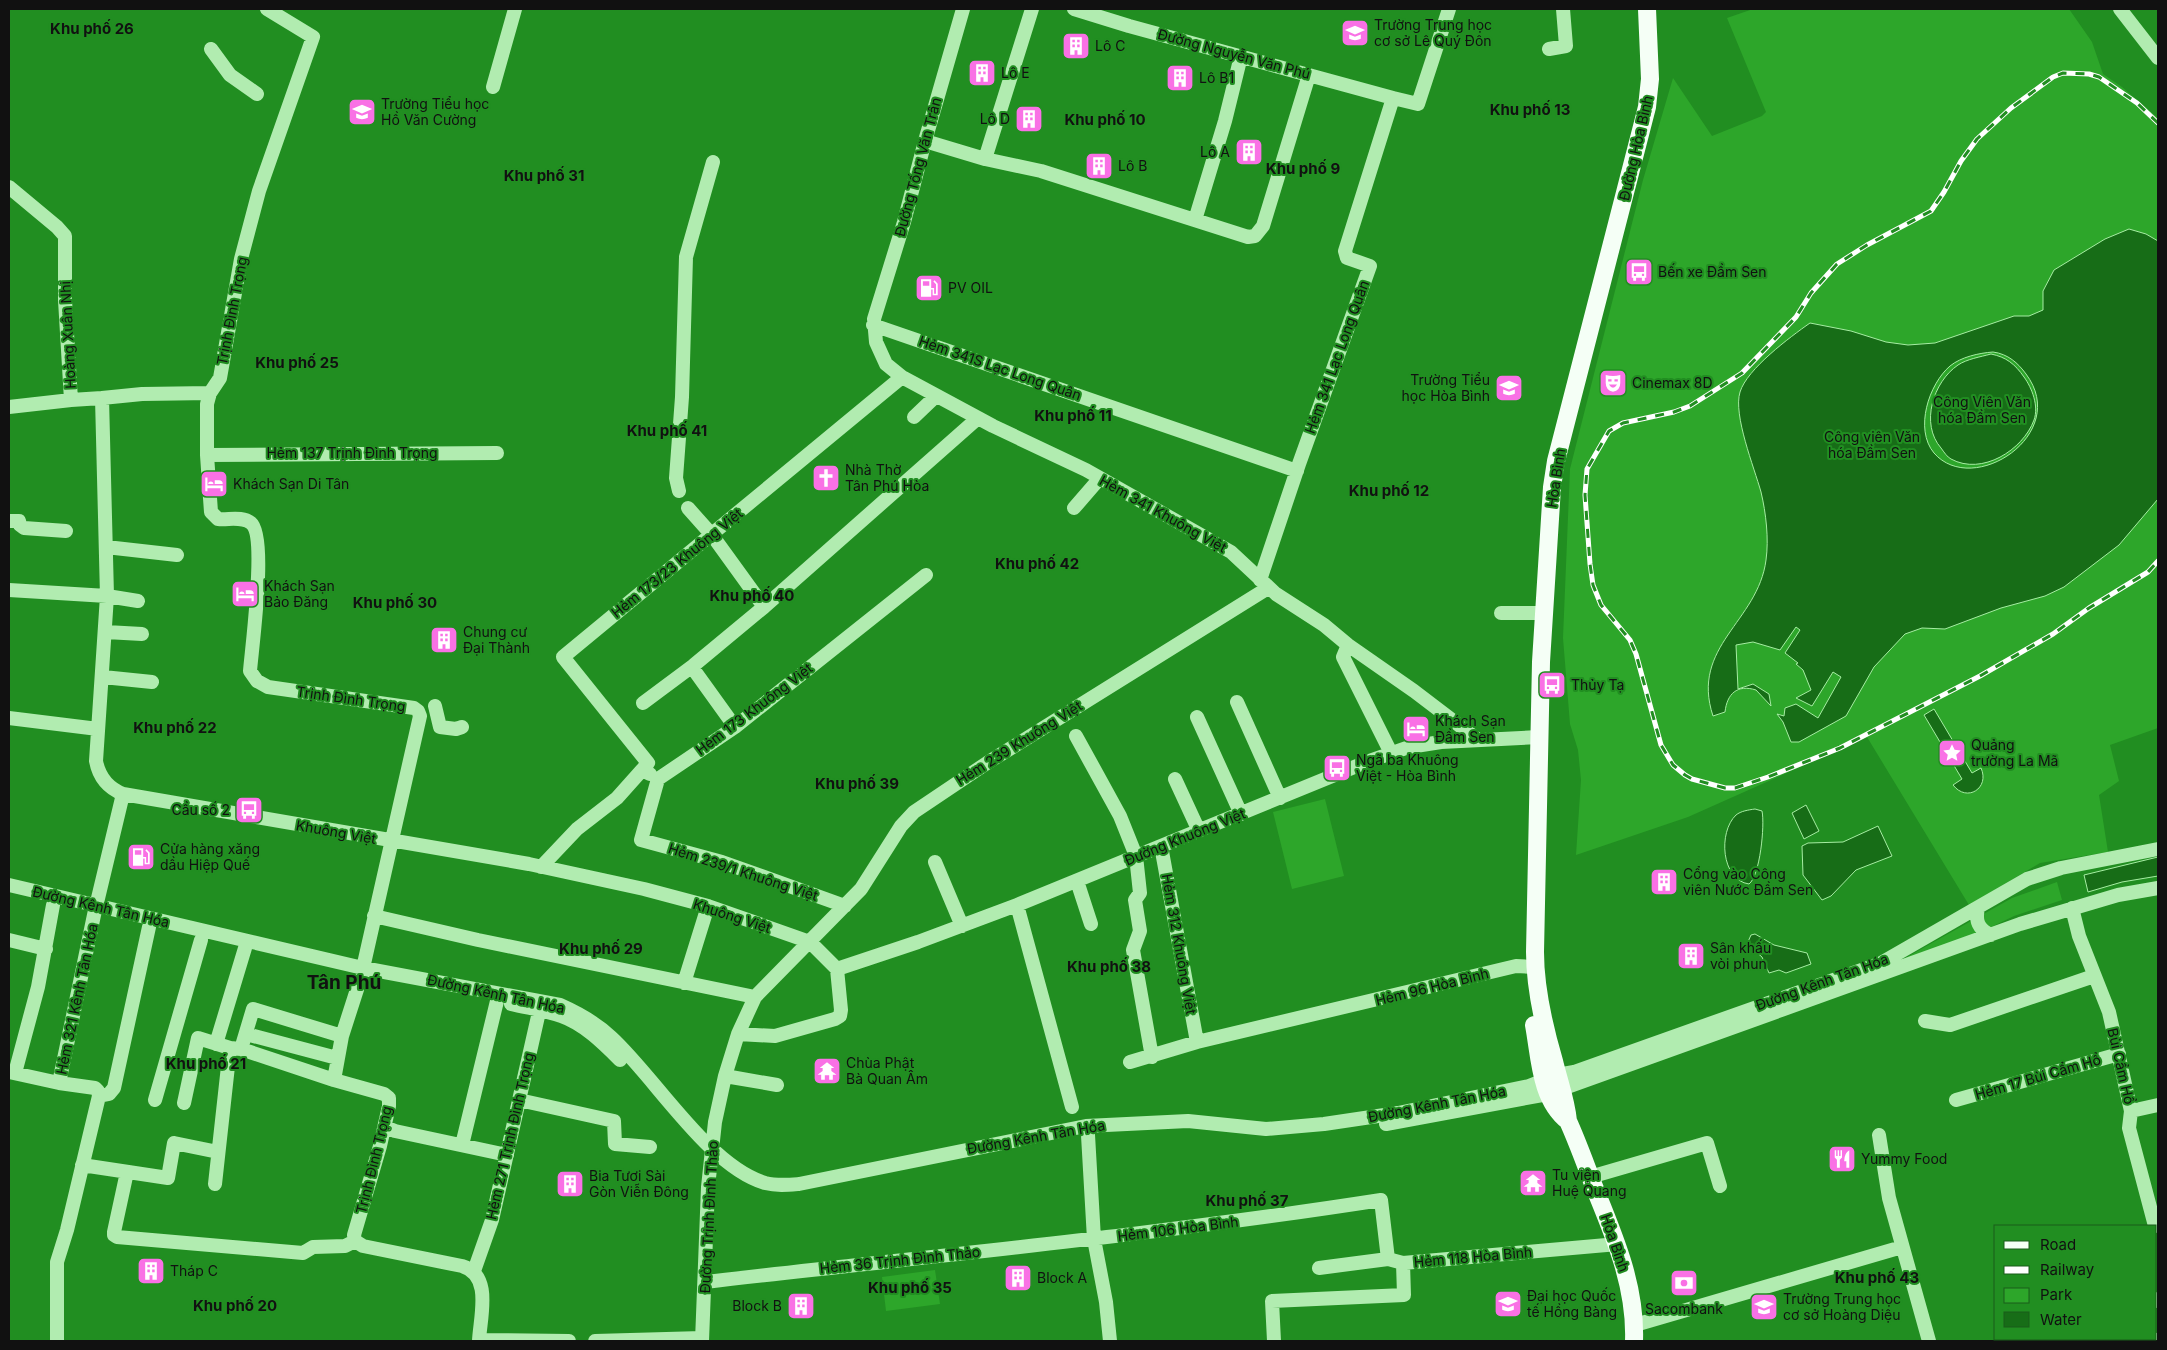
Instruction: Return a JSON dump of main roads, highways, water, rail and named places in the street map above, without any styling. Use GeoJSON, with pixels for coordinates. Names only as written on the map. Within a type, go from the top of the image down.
{"type":"FeatureCollection","features":[{"type":"Feature","properties":{"kind":"main road","name":"Đường Hòa Bình"},"geometry":{"type":"LineString","coordinates":[[1618,226],[1649,98],[1650,52],[1647,9]]}},
{"type":"Feature","properties":{"kind":"main road","name":"Hòa Bình"},"geometry":{"type":"LineString","coordinates":[[1618,226],[1556,461],[1550,514],[1544,613],[1539,737],[1535,967],[1527,984],[1553,1084],[1554,1108],[1568,1121],[1618,1244],[1629,1282],[1634,1333]]}},
{"type":"Feature","properties":{"kind":"water"},"geometry":{"type":"Polygon","coordinates":[[[2129,229],[2146,234],[2158,241],[2158,499],[2119,545],[2064,587],[2045,596],[2001,608],[1945,629],[1922,628],[1905,634],[1874,667],[1846,716],[1799,742],[1791,742],[1783,722],[1777,714],[1784,716],[1785,708],[1796,704],[1818,718],[1841,677],[1833,672],[1812,706],[1796,698],[1811,690],[1803,670],[1796,664],[1798,663],[1785,653],[1800,630],[1796,627],[1780,650],[1753,642],[1736,645],[1738,689],[1753,684],[1769,694],[1771,706],[1756,690],[1743,688],[1734,692],[1728,700],[1725,712],[1713,716],[1708,692],[1710,671],[1718,652],[1751,601],[1760,582],[1767,552],[1766,517],[1763,500],[1739,414],[1740,392],[1751,373],[1770,354],[1810,323],[1851,331],[1886,342],[1908,345],[1935,343],[2014,316],[2029,316],[2043,310],[2043,291],[2054,270],[2105,239],[2129,229]],[[1993,352],[1976,354],[1954,363],[1942,374],[1930,395],[1925,420],[1925,432],[1928,443],[1934,453],[1951,465],[1971,468],[1992,464],[2012,453],[2027,437],[2036,418],[2037,396],[2026,374],[2012,360],[1993,352]]]}},
{"type":"Feature","properties":{"kind":"water","name":"Công Viên Văn hóa Đầm Sen"},"geometry":{"type":"Polygon","coordinates":[[[1991,354],[2010,362],[2027,381],[2035,403],[2034,420],[2029,431],[2021,441],[2000,457],[1976,464],[1963,463],[1948,457],[1935,438],[1931,427],[1932,404],[1936,392],[1949,372],[1969,360],[1991,354]]]}},
{"type":"Feature","properties":{"kind":"water"},"geometry":{"type":"Polygon","coordinates":[[[1934,709],[1972,773],[1981,768],[1982,782],[1976,791],[1965,793],[1953,785],[1962,779],[1924,715],[1934,709]]]}},
{"type":"Feature","properties":{"kind":"water"},"geometry":{"type":"Polygon","coordinates":[[[1806,805],[1819,831],[1804,839],[1792,813],[1806,805]]]}},
{"type":"Feature","properties":{"kind":"water"},"geometry":{"type":"Polygon","coordinates":[[[1755,809],[1762,811],[1762,838],[1759,861],[1753,879],[1749,884],[1740,881],[1733,874],[1725,854],[1725,843],[1726,832],[1736,815],[1755,809]]]}},
{"type":"Feature","properties":{"kind":"water"},"geometry":{"type":"Polygon","coordinates":[[[1878,826],[1892,856],[1856,870],[1831,896],[1822,900],[1803,875],[1802,846],[1808,843],[1843,842],[1878,826]]]}},
{"type":"Feature","properties":{"kind":"water"},"geometry":{"type":"Polygon","coordinates":[[[2158,857],[2158,876],[2122,882],[2088,892],[2084,875],[2158,857]]]}},
{"type":"Feature","properties":{"kind":"water"},"geometry":{"type":"Polygon","coordinates":[[[1755,934],[1774,945],[1807,953],[1811,964],[1786,973],[1779,970],[1769,973],[1762,957],[1747,944],[1751,935],[1755,934]]]}},
{"type":"Feature","properties":{"kind":"railway"},"geometry":{"type":"LineString","coordinates":[[2158,123],[2137,103],[2099,77],[2089,74],[2063,73],[2053,77],[2011,108],[1977,139],[1961,161],[1931,211],[1867,245],[1837,264],[1811,293],[1796,317],[1742,373],[1690,406],[1674,412],[1623,423],[1609,431],[1587,469],[1585,495],[1593,585],[1601,605],[1630,640],[1636,654],[1661,745],[1673,765],[1685,775],[1692,779],[1725,788],[1735,788],[1768,777],[1840,748],[1980,676],[2053,634],[2089,608],[2148,572],[2158,561]]}},
{"type":"Feature","properties":{"kind":"place","name":"Trường Trung học cơ sở Lê Quý Đôn"},"geometry":{"type":"Point","coordinates":[1355,33]}},
{"type":"Feature","properties":{"kind":"place","name":"Lô C"},"geometry":{"type":"Point","coordinates":[1076,46]}},
{"type":"Feature","properties":{"kind":"place","name":"Lô E"},"geometry":{"type":"Point","coordinates":[982,73]}},
{"type":"Feature","properties":{"kind":"place","name":"Lô B1"},"geometry":{"type":"Point","coordinates":[1180,78]}},
{"type":"Feature","properties":{"kind":"place","name":"Trường Tiểu học Hồ Văn Cường"},"geometry":{"type":"Point","coordinates":[362,112]}},
{"type":"Feature","properties":{"kind":"place","name":"Lô D"},"geometry":{"type":"Point","coordinates":[1029,119]}},
{"type":"Feature","properties":{"kind":"place","name":"Lô A"},"geometry":{"type":"Point","coordinates":[1249,152]}},
{"type":"Feature","properties":{"kind":"place","name":"Lô B"},"geometry":{"type":"Point","coordinates":[1099,166]}},
{"type":"Feature","properties":{"kind":"place","name":"Bến xe Đầm Sen"},"geometry":{"type":"Point","coordinates":[1639,272]}},
{"type":"Feature","properties":{"kind":"place","name":"PV OIL"},"geometry":{"type":"Point","coordinates":[929,288]}},
{"type":"Feature","properties":{"kind":"place","name":"Cinemax 8D"},"geometry":{"type":"Point","coordinates":[1613,383]}},
{"type":"Feature","properties":{"kind":"place","name":"Trường Tiểu học Hòa Bình"},"geometry":{"type":"Point","coordinates":[1509,388]}},
{"type":"Feature","properties":{"kind":"place","name":"Nhà Thờ Tân Phú Hòa"},"geometry":{"type":"Point","coordinates":[826,478]}},
{"type":"Feature","properties":{"kind":"place","name":"Khách Sạn Di Tân"},"geometry":{"type":"Point","coordinates":[214,484]}},
{"type":"Feature","properties":{"kind":"place","name":"Khách Sạn Bảo Đăng"},"geometry":{"type":"Point","coordinates":[245,594]}},
{"type":"Feature","properties":{"kind":"place","name":"Chung cư Đại Thành"},"geometry":{"type":"Point","coordinates":[444,640]}},
{"type":"Feature","properties":{"kind":"place","name":"Thủy Tạ"},"geometry":{"type":"Point","coordinates":[1552,685]}},
{"type":"Feature","properties":{"kind":"place","name":"Khách Sạn Đầm Sen"},"geometry":{"type":"Point","coordinates":[1416,729]}},
{"type":"Feature","properties":{"kind":"place","name":"Quảng trường La Mã"},"geometry":{"type":"Point","coordinates":[1952,753]}},
{"type":"Feature","properties":{"kind":"place","name":"Ngã ba Khuông Việt - Hòa Bình"},"geometry":{"type":"Point","coordinates":[1337,768]}},
{"type":"Feature","properties":{"kind":"place","name":"Cầu số 2"},"geometry":{"type":"Point","coordinates":[249,810]}},
{"type":"Feature","properties":{"kind":"place","name":"Cửa hàng xăng dầu Hiệp Quế"},"geometry":{"type":"Point","coordinates":[141,857]}},
{"type":"Feature","properties":{"kind":"place","name":"Cổng vào Công viên Nước Đầm Sen"},"geometry":{"type":"Point","coordinates":[1664,882]}},
{"type":"Feature","properties":{"kind":"place","name":"Sân khấu vòi phun"},"geometry":{"type":"Point","coordinates":[1691,956]}},
{"type":"Feature","properties":{"kind":"place","name":"Chùa Phật Bà Quan Âm"},"geometry":{"type":"Point","coordinates":[827,1071]}},
{"type":"Feature","properties":{"kind":"place","name":"Yummy Food"},"geometry":{"type":"Point","coordinates":[1842,1159]}},
{"type":"Feature","properties":{"kind":"place","name":"Tu viện Huệ Quang"},"geometry":{"type":"Point","coordinates":[1533,1183]}},
{"type":"Feature","properties":{"kind":"place","name":"Bia Tươi Sài Gòn Viễn Đông"},"geometry":{"type":"Point","coordinates":[570,1184]}},
{"type":"Feature","properties":{"kind":"place","name":"Tháp C"},"geometry":{"type":"Point","coordinates":[151,1271]}},
{"type":"Feature","properties":{"kind":"place","name":"Block A"},"geometry":{"type":"Point","coordinates":[1018,1278]}},
{"type":"Feature","properties":{"kind":"place","name":"Sacombank"},"geometry":{"type":"Point","coordinates":[1684,1283]}},
{"type":"Feature","properties":{"kind":"place","name":"Đại học Quốc tế Hồng Bàng"},"geometry":{"type":"Point","coordinates":[1508,1304]}},
{"type":"Feature","properties":{"kind":"place","name":"Block B"},"geometry":{"type":"Point","coordinates":[801,1306]}},
{"type":"Feature","properties":{"kind":"place","name":"Trường Trung học cơ sở Hoàng Diệu"},"geometry":{"type":"Point","coordinates":[1764,1307]}},
{"type":"Feature","properties":{"kind":"district","name":"Khu phố 26"},"geometry":{"type":"Point","coordinates":[92,29]}},
{"type":"Feature","properties":{"kind":"district","name":"Khu phố 13"},"geometry":{"type":"Point","coordinates":[1530,110]}},
{"type":"Feature","properties":{"kind":"district","name":"Khu phố 10"},"geometry":{"type":"Point","coordinates":[1105,120]}},
{"type":"Feature","properties":{"kind":"district","name":"Khu phố 9"},"geometry":{"type":"Point","coordinates":[1303,169]}},
{"type":"Feature","properties":{"kind":"district","name":"Khu phố 31"},"geometry":{"type":"Point","coordinates":[544,176]}},
{"type":"Feature","properties":{"kind":"district","name":"Khu phố 25"},"geometry":{"type":"Point","coordinates":[297,363]}},
{"type":"Feature","properties":{"kind":"district","name":"Khu phố 11"},"geometry":{"type":"Point","coordinates":[1073,416]}},
{"type":"Feature","properties":{"kind":"district","name":"Khu phố 41"},"geometry":{"type":"Point","coordinates":[667,431]}},
{"type":"Feature","properties":{"kind":"district","name":"Khu phố 12"},"geometry":{"type":"Point","coordinates":[1389,491]}},
{"type":"Feature","properties":{"kind":"district","name":"Khu phố 42"},"geometry":{"type":"Point","coordinates":[1037,564]}},
{"type":"Feature","properties":{"kind":"district","name":"Khu phố 40"},"geometry":{"type":"Point","coordinates":[752,596]}},
{"type":"Feature","properties":{"kind":"district","name":"Khu phố 30"},"geometry":{"type":"Point","coordinates":[395,603]}},
{"type":"Feature","properties":{"kind":"district","name":"Khu phố 22"},"geometry":{"type":"Point","coordinates":[175,728]}},
{"type":"Feature","properties":{"kind":"district","name":"Khu phố 39"},"geometry":{"type":"Point","coordinates":[857,784]}},
{"type":"Feature","properties":{"kind":"district","name":"Khu phố 29"},"geometry":{"type":"Point","coordinates":[601,949]}},
{"type":"Feature","properties":{"kind":"district","name":"Khu phố 38"},"geometry":{"type":"Point","coordinates":[1109,967]}},
{"type":"Feature","properties":{"kind":"district","name":"Tân Phú"},"geometry":{"type":"Point","coordinates":[344,982]}},
{"type":"Feature","properties":{"kind":"district","name":"Khu phố 21"},"geometry":{"type":"Point","coordinates":[206,1064]}},
{"type":"Feature","properties":{"kind":"district","name":"Khu phố 37"},"geometry":{"type":"Point","coordinates":[1247,1201]}},
{"type":"Feature","properties":{"kind":"district","name":"Khu phố 43"},"geometry":{"type":"Point","coordinates":[1877,1278]}},
{"type":"Feature","properties":{"kind":"district","name":"Khu phố 35"},"geometry":{"type":"Point","coordinates":[910,1288]}},
{"type":"Feature","properties":{"kind":"district","name":"Khu phố 20"},"geometry":{"type":"Point","coordinates":[235,1306]}},
{"type":"Feature","properties":{"kind":"park label","name":"Công viên Văn hóa Đầm Sen"},"geometry":{"type":"Point","coordinates":[1872,446]}}]}
